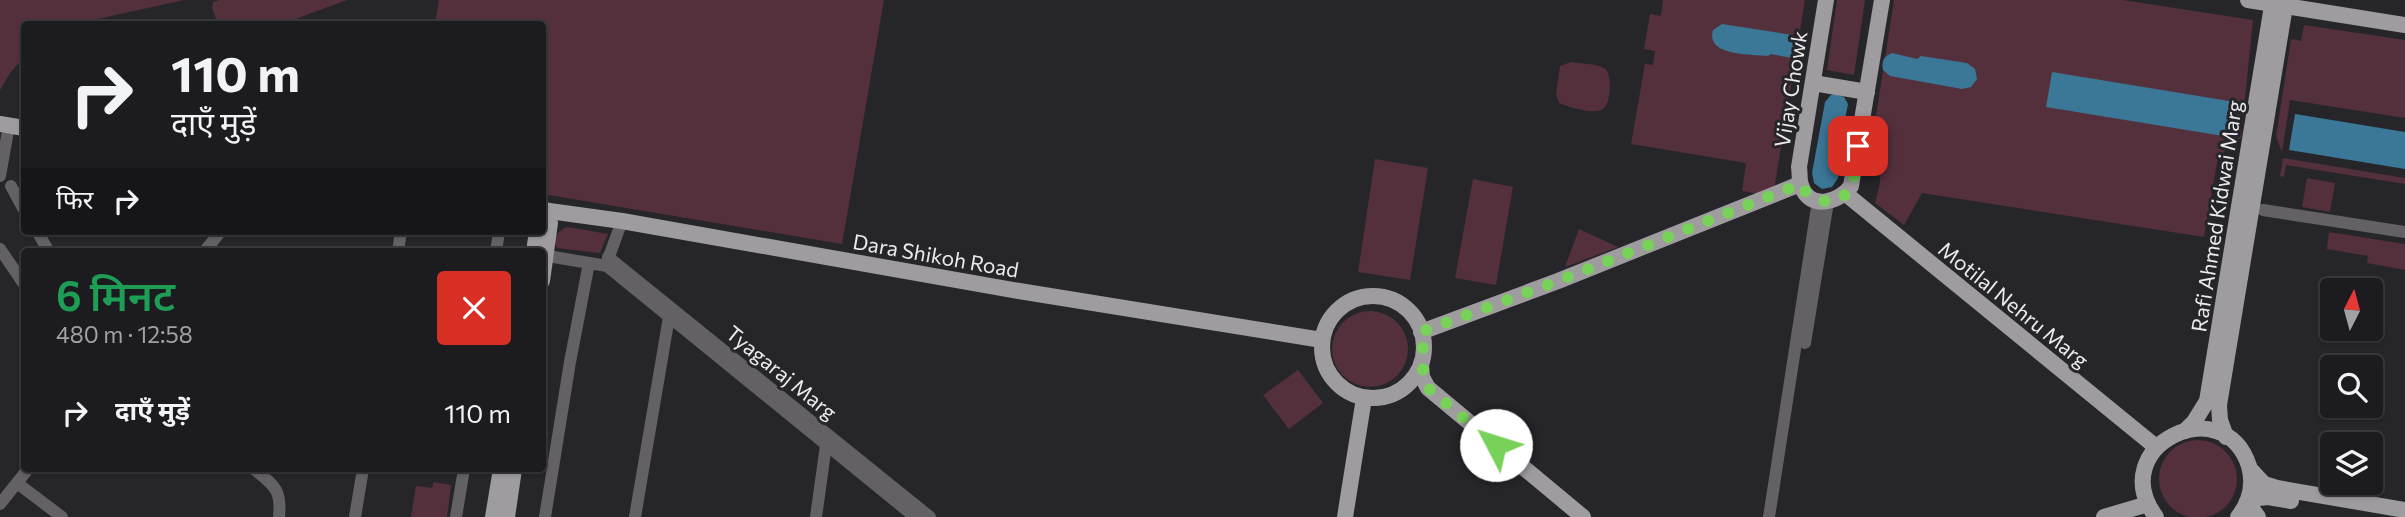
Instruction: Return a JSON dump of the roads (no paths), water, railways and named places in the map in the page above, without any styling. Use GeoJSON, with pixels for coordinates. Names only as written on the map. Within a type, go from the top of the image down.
{"type":"FeatureCollection","features":[{"type":"Feature","properties":{"kind":"main road","name":"Vijay Chowk"},"geometry":{"type":"LineString","coordinates":[[1800,184],[1801,153],[1826,0]]}},
{"type":"Feature","properties":{"kind":"main road"},"geometry":{"type":"LineString","coordinates":[[1421,332],[1558,281],[1800,184],[1810,197],[1823,201],[1838,200],[1851,186],[1882,0]]}},
{"type":"Feature","properties":{"kind":"main road"},"geometry":{"type":"LineString","coordinates":[[2248,0],[2279,2],[2405,25]]}},
{"type":"Feature","properties":{"kind":"main road","name":"Rafi Ahmed Kidwai Marg"},"geometry":{"type":"LineString","coordinates":[[2185,430],[2194,422],[2207,401],[2279,2]]}},
{"type":"Feature","properties":{"kind":"main road","name":"Rafi Ahmed Kidwai Marg"},"geometry":{"type":"LineString","coordinates":[[2226,437],[2219,405],[2279,2]]}},
{"type":"Feature","properties":{"kind":"main road"},"geometry":{"type":"LineString","coordinates":[[1813,83],[1867,92]]}},
{"type":"Feature","properties":{"kind":"main road","name":"Motilal Nehru Marg"},"geometry":{"type":"LineString","coordinates":[[1846,194],[2156,447]]}},
{"type":"Feature","properties":{"kind":"main road","name":"Dara Shikoh Road"},"geometry":{"type":"LineString","coordinates":[[546,211],[622,221],[993,287],[1322,341]]}},
{"type":"Feature","properties":{"kind":"main road"},"geometry":{"type":"LineString","coordinates":[[543,248],[550,223],[546,215]]}},
{"type":"Feature","properties":{"kind":"main road"},"geometry":{"type":"LineString","coordinates":[[1421,364],[1408,384],[1398,391],[1382,397],[1364,398],[1344,389],[1328,373],[1322,341],[1326,327],[1333,316],[1355,300],[1368,297],[1395,302],[1409,310],[1421,332],[1422,377],[1428,388],[1583,517]]}},
{"type":"Feature","properties":{"kind":"main road"},"geometry":{"type":"LineString","coordinates":[[1398,391],[1413,390],[1433,401],[1576,517]]}},
{"type":"Feature","properties":{"kind":"main road"},"geometry":{"type":"LineString","coordinates":[[1345,517],[1364,398]]}},
{"type":"Feature","properties":{"kind":"main road"},"geometry":{"type":"LineString","coordinates":[[2112,514],[2150,504],[2144,478],[2146,464],[2156,447],[2172,435],[2185,430],[2202,429],[2226,437],[2241,451],[2250,470],[2248,501],[2238,517]]}},
{"type":"Feature","properties":{"kind":"main road"},"geometry":{"type":"LineString","coordinates":[[2250,470],[2264,484],[2277,488],[2405,510]]}},
{"type":"Feature","properties":{"kind":"main road"},"geometry":{"type":"LineString","coordinates":[[493,517],[500,472]]}},
{"type":"Feature","properties":{"kind":"main road"},"geometry":{"type":"LineString","coordinates":[[507,517],[514,472]]}},
{"type":"Feature","properties":{"kind":"main road"},"geometry":{"type":"LineString","coordinates":[[2248,501],[2268,497],[2385,517]]}},
{"type":"Feature","properties":{"kind":"main road"},"geometry":{"type":"LineString","coordinates":[[2248,501],[2258,517]]}},
{"type":"Feature","properties":{"kind":"street"},"geometry":{"type":"LineString","coordinates":[[0,176],[11,126]]}},
{"type":"Feature","properties":{"kind":"street"},"geometry":{"type":"LineString","coordinates":[[11,186],[21,204]]}},
{"type":"Feature","properties":{"kind":"street"},"geometry":{"type":"LineString","coordinates":[[1769,517],[1823,201]]}},
{"type":"Feature","properties":{"kind":"street"},"geometry":{"type":"LineString","coordinates":[[1776,517],[1823,201]]}},
{"type":"Feature","properties":{"kind":"street"},"geometry":{"type":"LineString","coordinates":[[2263,211],[2405,232]]}},
{"type":"Feature","properties":{"kind":"street"},"geometry":{"type":"LineString","coordinates":[[607,262],[622,221]]}},
{"type":"Feature","properties":{"kind":"street"},"geometry":{"type":"LineString","coordinates":[[0,249],[21,280]]}},
{"type":"Feature","properties":{"kind":"street","name":"Tyagaraj Marg"},"geometry":{"type":"LineString","coordinates":[[546,255],[589,263],[607,262],[930,517]]}},
{"type":"Feature","properties":{"kind":"street","name":"Tyagaraj Marg"},"geometry":{"type":"LineString","coordinates":[[607,262],[669,317],[915,517]]}},
{"type":"Feature","properties":{"kind":"street"},"geometry":{"type":"LineString","coordinates":[[545,517],[589,263]]}},
{"type":"Feature","properties":{"kind":"street"},"geometry":{"type":"LineString","coordinates":[[635,517],[669,317]]}},
{"type":"Feature","properties":{"kind":"street"},"geometry":{"type":"LineString","coordinates":[[816,517],[826,444]]}},
{"type":"Feature","properties":{"kind":"street"},"geometry":{"type":"LineString","coordinates":[[0,504],[25,472]]}},
{"type":"Feature","properties":{"kind":"street"},"geometry":{"type":"LineString","coordinates":[[257,472],[277,491],[280,499],[279,517]]}},
{"type":"Feature","properties":{"kind":"street"},"geometry":{"type":"LineString","coordinates":[[355,517],[362,472]]}},
{"type":"Feature","properties":{"kind":"street"},"geometry":{"type":"LineString","coordinates":[[456,517],[464,472]]}},
{"type":"Feature","properties":{"kind":"street"},"geometry":{"type":"LineString","coordinates":[[17,482],[62,517]]}},
{"type":"Feature","properties":{"kind":"water"},"geometry":{"type":"Polygon","coordinates":[[[1722,24],[1799,36],[1805,42],[1806,50],[1804,55],[1796,58],[1731,52],[1716,45],[1712,38],[1713,30],[1722,24]]]}},
{"type":"Feature","properties":{"kind":"water"},"geometry":{"type":"Polygon","coordinates":[[[1892,53],[1917,59],[1921,56],[1967,63],[1975,69],[1977,79],[1971,87],[1962,89],[1890,76],[1883,70],[1882,64],[1885,57],[1892,53]]]}},
{"type":"Feature","properties":{"kind":"water"},"geometry":{"type":"Polygon","coordinates":[[[2052,72],[2235,102],[2229,137],[2046,107],[2052,72]]]}},
{"type":"Feature","properties":{"kind":"water"},"geometry":{"type":"Polygon","coordinates":[[[1835,94],[1844,97],[1848,104],[1843,129],[1845,133],[1838,178],[1832,187],[1822,189],[1814,183],[1812,173],[1825,102],[1835,94]]]}},
{"type":"Feature","properties":{"kind":"water"},"geometry":{"type":"Polygon","coordinates":[[[2295,114],[2405,132],[2405,169],[2289,150],[2295,114]]]}}]}
